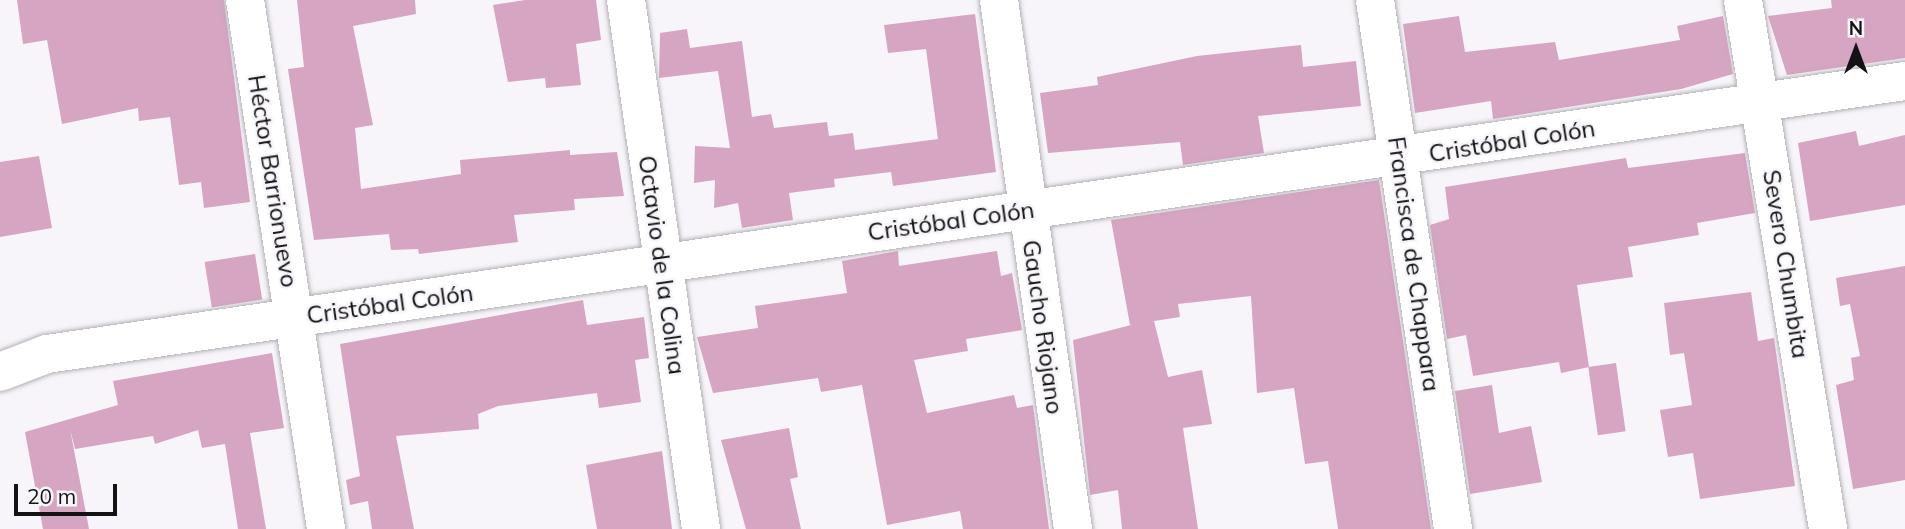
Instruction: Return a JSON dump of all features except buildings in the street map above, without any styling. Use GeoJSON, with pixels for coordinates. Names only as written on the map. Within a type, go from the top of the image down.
{"type":"FeatureCollection","features":[{"type":"Feature","properties":{"kind":"street","name":"Héctor Barrionuevo"},"geometry":{"type":"LineString","coordinates":[[245,0],[326,529]]}},
{"type":"Feature","properties":{"kind":"street","name":"Octavio de la Colina"},"geometry":{"type":"LineString","coordinates":[[626,0],[661,264],[701,529]]}},
{"type":"Feature","properties":{"kind":"street","name":"Gaucho Riojano"},"geometry":{"type":"LineString","coordinates":[[999,0],[1026,210],[1073,529]]}},
{"type":"Feature","properties":{"kind":"street","name":"Francisca de Chappara"},"geometry":{"type":"LineString","coordinates":[[1375,0],[1453,529]]}},
{"type":"Feature","properties":{"kind":"street","name":"Severo Chumbita"},"geometry":{"type":"LineString","coordinates":[[1743,0],[1828,529]]}},
{"type":"Feature","properties":{"kind":"street","name":"Cristóbal Colón"},"geometry":{"type":"LineString","coordinates":[[0,372],[47,354],[1026,210],[1399,159],[1905,81]]}}]}
